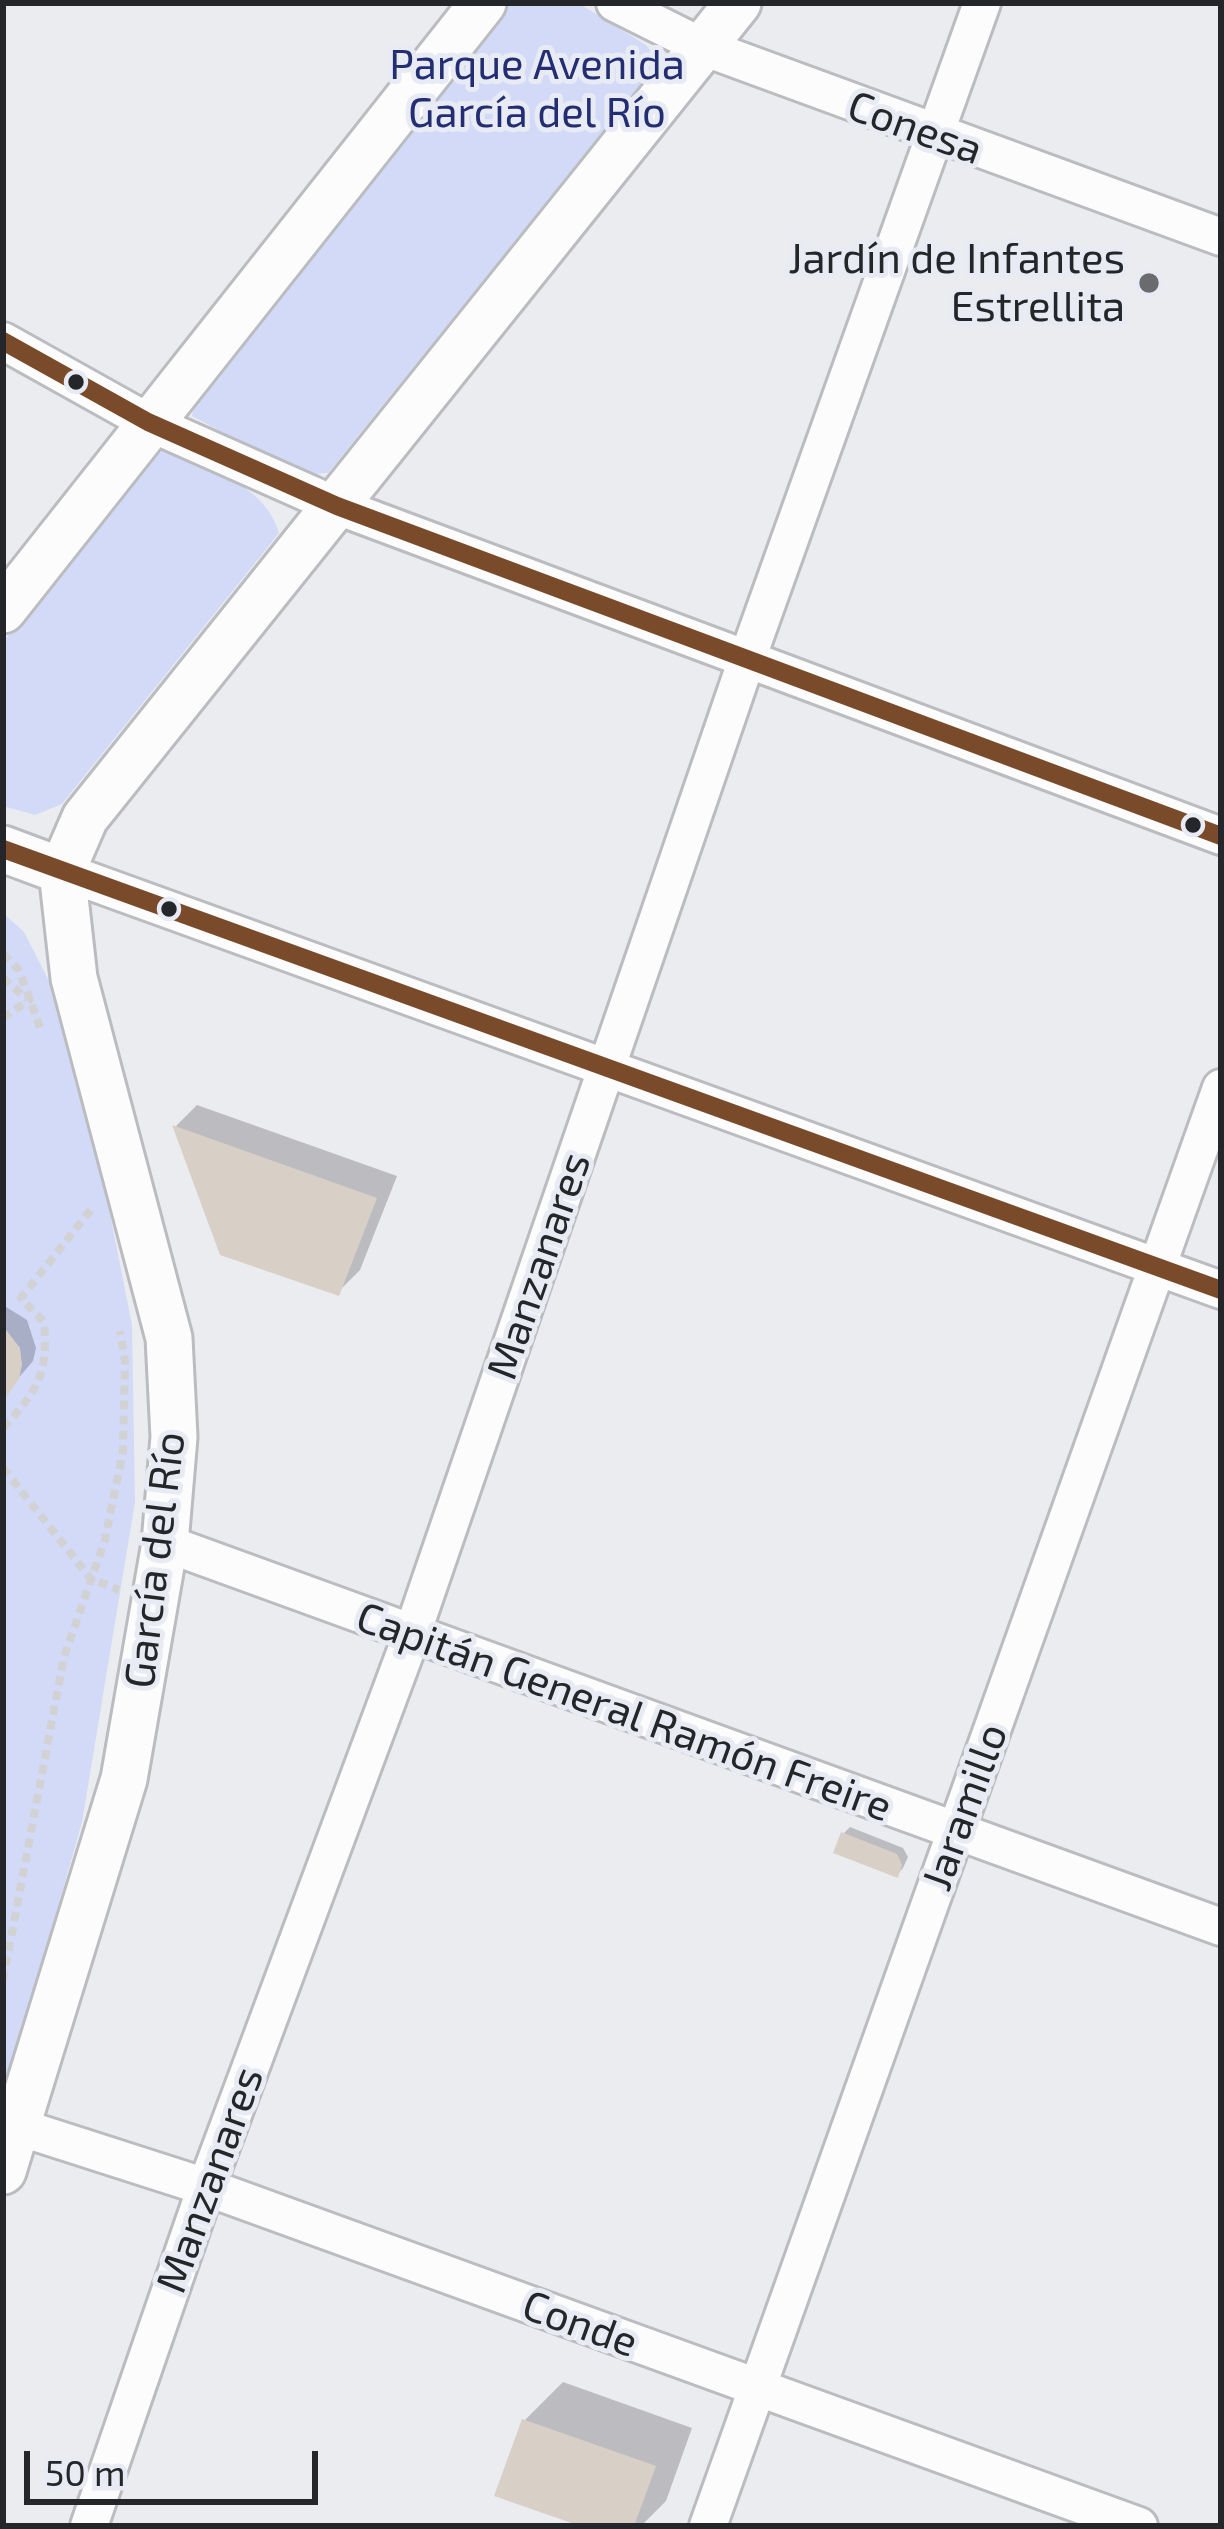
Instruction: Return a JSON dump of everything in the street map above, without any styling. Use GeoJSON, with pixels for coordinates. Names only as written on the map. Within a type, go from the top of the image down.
{"type":"FeatureCollection","features":[{"type":"Feature","properties":{"kind":"street"},"geometry":{"type":"LineString","coordinates":[[3,610],[483,3]]}},
{"type":"Feature","properties":{"kind":"street","name":"Conesa"},"geometry":{"type":"LineString","coordinates":[[615,3],[703,47],[935,137],[1221,237]]}},
{"type":"Feature","properties":{"kind":"street"},"geometry":{"type":"LineString","coordinates":[[62,871],[85,818],[738,3]]}},
{"type":"Feature","properties":{"kind":"street","name":"Manzanares"},"geometry":{"type":"LineString","coordinates":[[88,2526],[206,2187],[411,1637],[746,662],[982,3]]}},
{"type":"Feature","properties":{"kind":"street"},"geometry":{"type":"LineString","coordinates":[[3,341],[148,422],[337,506],[1221,836]]}},
{"type":"Feature","properties":{"kind":"street"},"geometry":{"type":"LineString","coordinates":[[3,849],[1221,1290]]}},
{"type":"Feature","properties":{"kind":"street","name":"García del Río"},"geometry":{"type":"LineString","coordinates":[[3,2170],[124,1779],[165,1543],[174,1437],[169,1338],[74,978],[62,871]]}},
{"type":"Feature","properties":{"kind":"street","name":"Jaramillo"},"geometry":{"type":"LineString","coordinates":[[708,2526],[1221,1088]]}},
{"type":"Feature","properties":{"kind":"street","name":"Capitán General Ramón Freire"},"geometry":{"type":"LineString","coordinates":[[165,1543],[411,1637],[1221,1928]]}},
{"type":"Feature","properties":{"kind":"street","name":"Conde"},"geometry":{"type":"LineString","coordinates":[[20,2127],[206,2187],[1138,2526]]}},
{"type":"Feature","properties":{"kind":"path"},"geometry":{"type":"LineString","coordinates":[[3,954],[19,970],[44,1040]]}},
{"type":"Feature","properties":{"kind":"path"},"geometry":{"type":"LineString","coordinates":[[3,978],[28,1000]]}},
{"type":"Feature","properties":{"kind":"path"},"geometry":{"type":"LineString","coordinates":[[3,1428],[36,1391],[43,1373],[44,1322],[21,1298],[96,1203],[101,1222]]}},
{"type":"Feature","properties":{"kind":"path"},"geometry":{"type":"LineString","coordinates":[[3,1980],[64,1657],[91,1580],[123,1451],[125,1361],[118,1321]]}},
{"type":"Feature","properties":{"kind":"path"},"geometry":{"type":"LineString","coordinates":[[3,1468],[91,1580],[155,1599]]}},
{"type":"Feature","properties":{"kind":"green space","name":"Parque Avenida García del Río"},"geometry":{"type":"Polygon","coordinates":[[[508,3],[578,3],[646,45],[657,58],[654,68],[328,473],[302,475],[192,416],[196,393],[508,3]]]}},
{"type":"Feature","properties":{"kind":"green space"},"geometry":{"type":"Polygon","coordinates":[[[164,450],[248,490],[272,516],[279,533],[62,804],[35,815],[3,806],[3,642],[150,459],[164,450]]]}},
{"type":"Feature","properties":{"kind":"green space"},"geometry":{"type":"Polygon","coordinates":[[[3,913],[24,932],[49,981],[93,1128],[132,1325],[135,1502],[82,1822],[3,2101],[3,913]]]}},
{"type":"Feature","properties":{"kind":"building"},"geometry":{"type":"Polygon","coordinates":[[[172,1125],[377,1198],[339,1296],[220,1255],[172,1125]]]}},
{"type":"Feature","properties":{"kind":"building"},"geometry":{"type":"Polygon","coordinates":[[[3,1326],[20,1348],[22,1365],[19,1379],[3,1401],[3,1326]]]}},
{"type":"Feature","properties":{"kind":"building"},"geometry":{"type":"Polygon","coordinates":[[[841,1832],[897,1854],[902,1865],[898,1878],[833,1853],[841,1832]]]}},
{"type":"Feature","properties":{"kind":"building"},"geometry":{"type":"Polygon","coordinates":[[[522,2419],[656,2466],[634,2526],[580,2526],[494,2496],[522,2419]]]}},
{"type":"Feature","properties":{"kind":"transit line"},"geometry":{"type":"LineString","coordinates":[[3,341],[148,422],[337,506],[1221,836]]}},
{"type":"Feature","properties":{"kind":"transit line"},"geometry":{"type":"LineString","coordinates":[[3,849],[1221,1290]]}},
{"type":"Feature","properties":{"kind":"place","name":"Jardín de Infantes Estrellita"},"geometry":{"type":"Point","coordinates":[1149,283]}}]}
